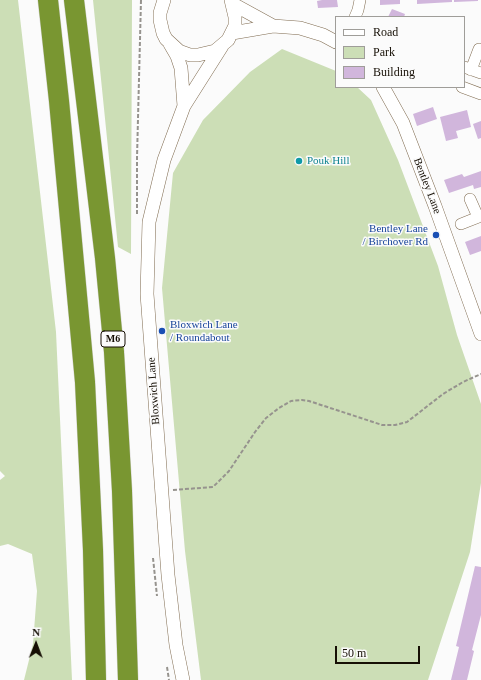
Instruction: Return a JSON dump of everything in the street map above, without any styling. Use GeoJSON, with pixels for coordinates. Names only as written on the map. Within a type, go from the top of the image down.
{"type":"FeatureCollection","features":[{"type":"Feature","properties":{"kind":"highway"},"geometry":{"type":"LineString","coordinates":[[48,0],[60,101],[85,382],[93,550],[96,680]]}},
{"type":"Feature","properties":{"kind":"highway","name":"M6"},"geometry":{"type":"LineString","coordinates":[[74,0],[105,258],[114,352],[122,491],[128,680]]}},
{"type":"Feature","properties":{"kind":"street"},"geometry":{"type":"LineString","coordinates":[[157,0],[160,20]]}},
{"type":"Feature","properties":{"kind":"street"},"geometry":{"type":"LineString","coordinates":[[160,20],[160,12],[164,0]]}},
{"type":"Feature","properties":{"kind":"street"},"geometry":{"type":"LineString","coordinates":[[355,16],[360,0]]}},
{"type":"Feature","properties":{"kind":"street"},"geometry":{"type":"LineString","coordinates":[[232,2],[273,26]]}},
{"type":"Feature","properties":{"kind":"street"},"geometry":{"type":"LineString","coordinates":[[232,2],[235,16],[235,26],[232,33]]}},
{"type":"Feature","properties":{"kind":"street","name":"Bloxwich Lane"},"geometry":{"type":"LineString","coordinates":[[160,20],[163,33],[177,56],[181,68],[184,106]]}},
{"type":"Feature","properties":{"kind":"street"},"geometry":{"type":"LineString","coordinates":[[232,33],[273,26],[300,28],[323,35],[335,41]]}},
{"type":"Feature","properties":{"kind":"street","name":"Bloxwich Lane"},"geometry":{"type":"LineString","coordinates":[[183,680],[176,645],[168,576],[147,294],[149,222],[164,160],[184,106],[222,46],[232,33]]}},
{"type":"Feature","properties":{"kind":"street"},"geometry":{"type":"LineString","coordinates":[[170,43],[184,53],[198,55],[208,54],[222,46]]}},
{"type":"Feature","properties":{"kind":"street"},"geometry":{"type":"LineString","coordinates":[[472,70],[479,49]]}},
{"type":"Feature","properties":{"kind":"street","name":"Bentley Lane"},"geometry":{"type":"LineString","coordinates":[[384,88],[403,123],[435,206],[481,334]]}},
{"type":"Feature","properties":{"kind":"street"},"geometry":{"type":"LineString","coordinates":[[465,88],[481,94]]}},
{"type":"Feature","properties":{"kind":"street"},"geometry":{"type":"LineString","coordinates":[[461,224],[479,217],[470,199]]}},
{"type":"Feature","properties":{"kind":"path"},"geometry":{"type":"LineString","coordinates":[[173,490],[214,487],[229,471],[266,418],[291,401],[309,401],[382,425],[395,426],[407,422],[443,394],[463,382],[481,374]]}},
{"type":"Feature","properties":{"kind":"green space"},"geometry":{"type":"Polygon","coordinates":[[[0,0],[18,0],[56,332],[72,680],[24,680],[33,644],[37,591],[32,554],[8,544],[0,546],[0,480],[5,476],[0,471],[0,0]]]}},
{"type":"Feature","properties":{"kind":"green space"},"geometry":{"type":"Polygon","coordinates":[[[93,0],[132,0],[131,254],[118,247],[93,0]]]}},
{"type":"Feature","properties":{"kind":"green space"},"geometry":{"type":"Polygon","coordinates":[[[282,49],[335,71],[335,88],[358,88],[371,100],[398,160],[438,266],[457,335],[481,404],[481,483],[470,552],[428,680],[201,680],[185,551],[162,288],[173,173],[203,120],[250,72],[282,49]]]}},
{"type":"Feature","properties":{"kind":"building"},"geometry":{"type":"Polygon","coordinates":[[[337,0],[338,7],[318,8],[317,1],[337,0]]]}},
{"type":"Feature","properties":{"kind":"building"},"geometry":{"type":"Polygon","coordinates":[[[380,0],[400,0],[400,4],[380,5],[380,0]]]}},
{"type":"Feature","properties":{"kind":"building"},"geometry":{"type":"Polygon","coordinates":[[[417,0],[452,0],[452,2],[417,4],[417,0]]]}},
{"type":"Feature","properties":{"kind":"building"},"geometry":{"type":"Polygon","coordinates":[[[454,0],[478,0],[478,1],[454,2],[454,0]]]}},
{"type":"Feature","properties":{"kind":"building"},"geometry":{"type":"Polygon","coordinates":[[[392,9],[405,14],[404,16],[388,16],[392,9]]]}},
{"type":"Feature","properties":{"kind":"building"},"geometry":{"type":"Polygon","coordinates":[[[433,107],[437,119],[417,126],[413,114],[433,107]]]}},
{"type":"Feature","properties":{"kind":"building"},"geometry":{"type":"Polygon","coordinates":[[[467,110],[471,127],[456,131],[458,138],[446,141],[440,117],[467,110]]]}},
{"type":"Feature","properties":{"kind":"building"},"geometry":{"type":"Polygon","coordinates":[[[481,121],[481,138],[478,139],[473,124],[481,121]]]}},
{"type":"Feature","properties":{"kind":"building"},"geometry":{"type":"Polygon","coordinates":[[[481,171],[481,187],[474,189],[473,185],[449,193],[444,180],[462,174],[464,177],[481,171]]]}},
{"type":"Feature","properties":{"kind":"building"},"geometry":{"type":"Polygon","coordinates":[[[481,236],[481,251],[470,255],[465,242],[481,236]]]}},
{"type":"Feature","properties":{"kind":"building"},"geometry":{"type":"Polygon","coordinates":[[[475,566],[481,567],[481,615],[472,650],[474,651],[467,680],[451,680],[459,647],[456,646],[475,566]]]}},
{"type":"Feature","properties":{"kind":"place","name":"Pouk Hill"},"geometry":{"type":"Point","coordinates":[299,161]}},
{"type":"Feature","properties":{"kind":"place","name":"Bentley Lane / Birchover Rd"},"geometry":{"type":"Point","coordinates":[436,235]}},
{"type":"Feature","properties":{"kind":"place","name":"Bloxwich Lane / Roundabout"},"geometry":{"type":"Point","coordinates":[162,331]}}]}
